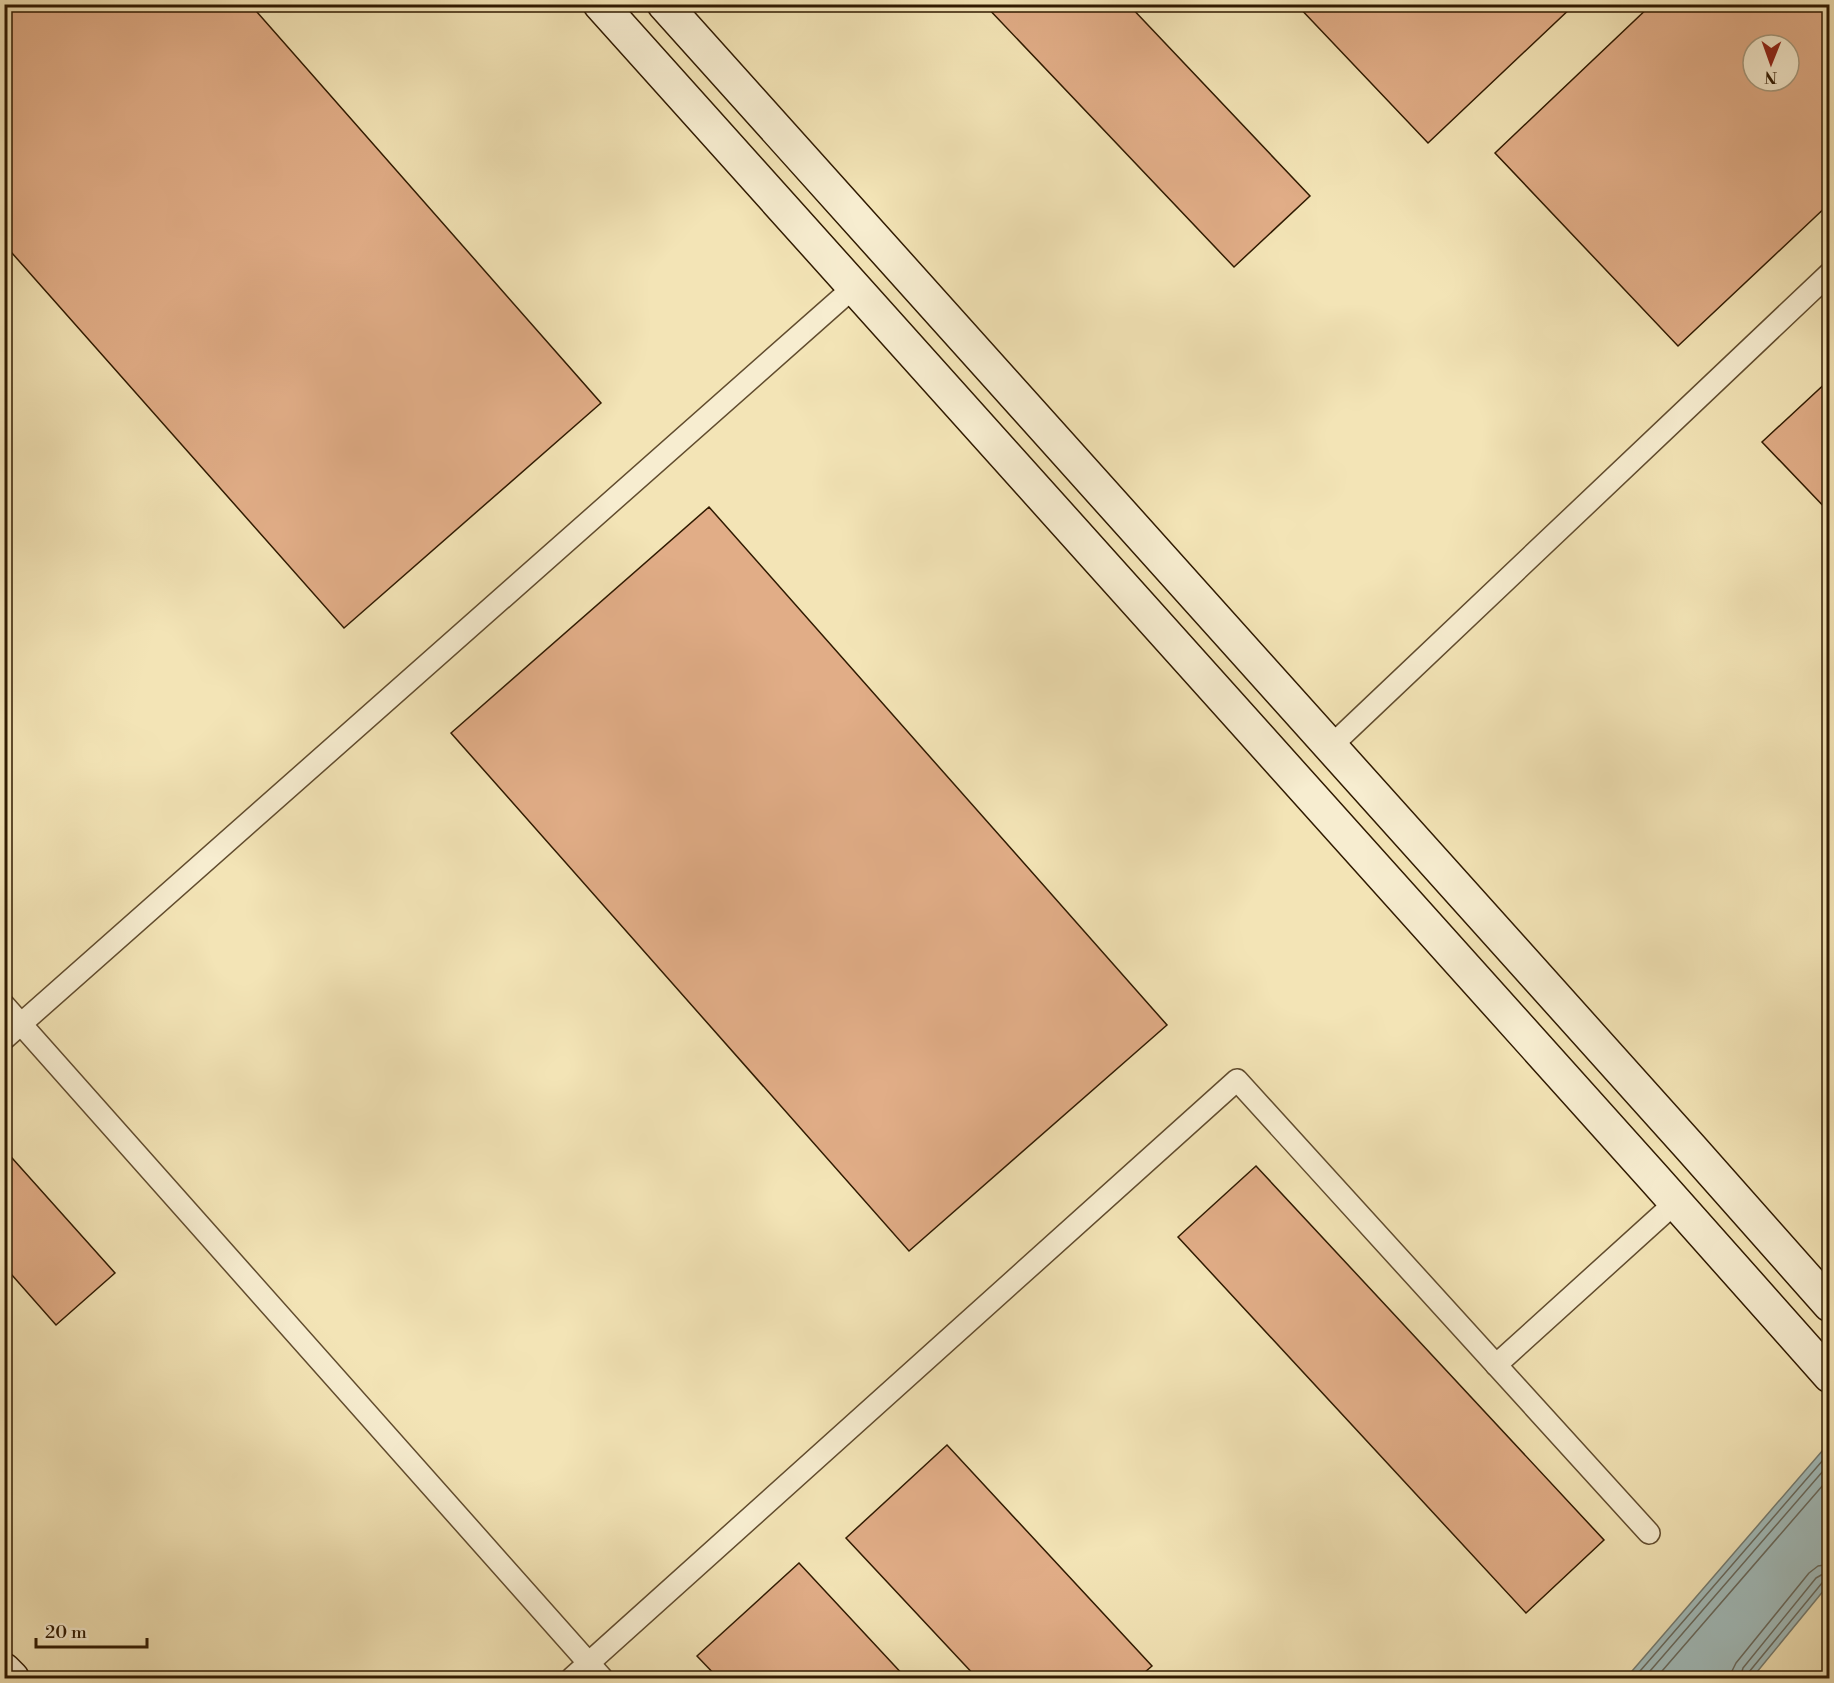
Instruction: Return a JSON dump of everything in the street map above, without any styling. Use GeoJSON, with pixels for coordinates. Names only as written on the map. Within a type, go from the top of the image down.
{"type":"FeatureCollection","features":[{"type":"Feature","properties":{"kind":"main road"},"geometry":{"type":"LineString","coordinates":[[600,4],[1830,1376]]}},
{"type":"Feature","properties":{"kind":"main road"},"geometry":{"type":"LineString","coordinates":[[664,4],[1830,1305]]}},
{"type":"Feature","properties":{"kind":"main road"},"geometry":{"type":"LineString","coordinates":[[4,1670],[12,1678]]}},
{"type":"Feature","properties":{"kind":"lane"},"geometry":{"type":"LineString","coordinates":[[1330,747],[1830,273]]}},
{"type":"Feature","properties":{"kind":"lane"},"geometry":{"type":"LineString","coordinates":[[4,1039],[854,287]]}},
{"type":"Feature","properties":{"kind":"lane"},"geometry":{"type":"LineString","coordinates":[[4,1005],[595,1671]]}},
{"type":"Feature","properties":{"kind":"lane"},"geometry":{"type":"LineString","coordinates":[[572,1678],[595,1671],[1237,1080],[1649,1533]]}},
{"type":"Feature","properties":{"kind":"lane"},"geometry":{"type":"LineString","coordinates":[[1496,1365],[1676,1202]]}},
{"type":"Feature","properties":{"kind":"water"},"geometry":{"type":"Polygon","coordinates":[[[1829,1443],[1829,1584],[1752,1678],[1626,1678],[1829,1443]]]}},
{"type":"Feature","properties":{"kind":"building"},"geometry":{"type":"Polygon","coordinates":[[[6,4],[250,4],[601,403],[344,628],[4,244],[4,6],[6,4]]]}},
{"type":"Feature","properties":{"kind":"building"},"geometry":{"type":"Polygon","coordinates":[[[984,4],[1128,4],[1310,196],[1234,267],[984,4]]]}},
{"type":"Feature","properties":{"kind":"building"},"geometry":{"type":"Polygon","coordinates":[[[1296,4],[1575,4],[1428,143],[1296,4]]]}},
{"type":"Feature","properties":{"kind":"building"},"geometry":{"type":"Polygon","coordinates":[[[1652,4],[1830,4],[1830,203],[1678,346],[1495,153],[1652,4]]]}},
{"type":"Feature","properties":{"kind":"building"},"geometry":{"type":"Polygon","coordinates":[[[1830,379],[1830,513],[1762,442],[1830,379]]]}},
{"type":"Feature","properties":{"kind":"building"},"geometry":{"type":"Polygon","coordinates":[[[709,507],[1167,1025],[909,1251],[451,733],[709,507]]]}},
{"type":"Feature","properties":{"kind":"building"},"geometry":{"type":"Polygon","coordinates":[[[4,1149],[115,1273],[56,1325],[4,1266],[4,1149]]]}},
{"type":"Feature","properties":{"kind":"building"},"geometry":{"type":"Polygon","coordinates":[[[1256,1166],[1604,1540],[1526,1613],[1178,1237],[1256,1166]]]}},
{"type":"Feature","properties":{"kind":"building"},"geometry":{"type":"Polygon","coordinates":[[[947,1445],[1152,1666],[1138,1678],[977,1678],[846,1538],[947,1445]]]}},
{"type":"Feature","properties":{"kind":"building"},"geometry":{"type":"Polygon","coordinates":[[[799,1563],[906,1678],[718,1678],[697,1656],[799,1563]]]}}]}
